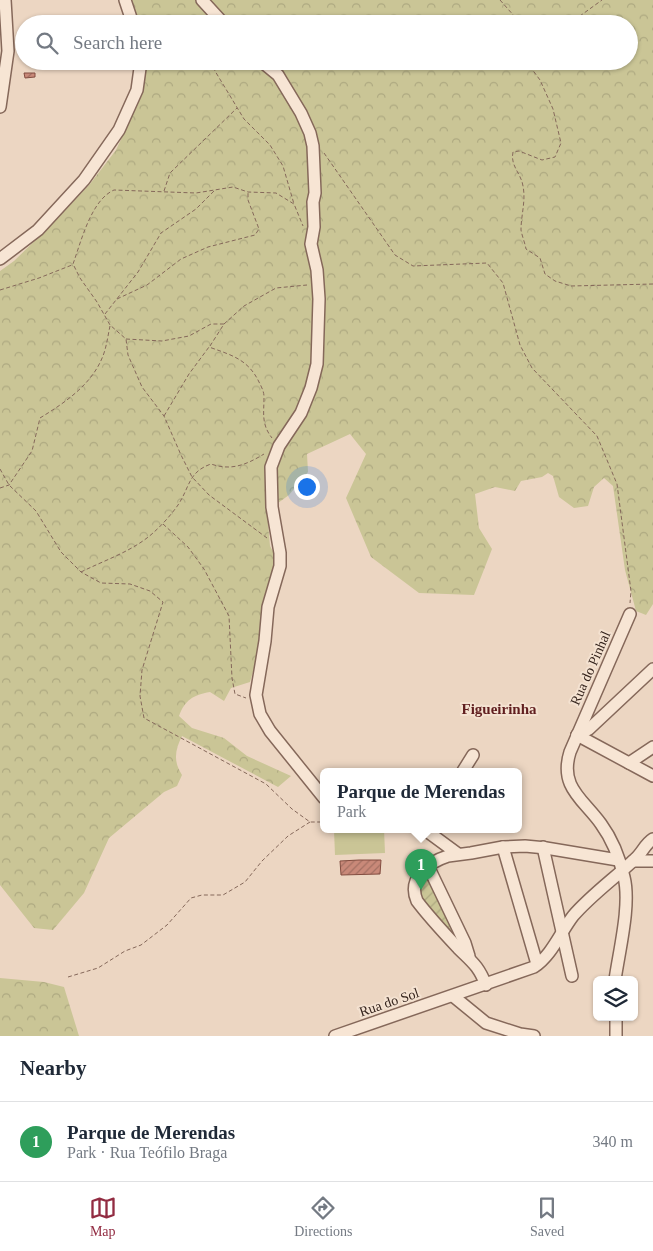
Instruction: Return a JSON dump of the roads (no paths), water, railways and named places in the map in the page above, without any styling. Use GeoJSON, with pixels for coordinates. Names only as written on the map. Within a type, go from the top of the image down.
{"type":"FeatureCollection","features":[{"type":"Feature","properties":{"kind":"street"},"geometry":{"type":"LineString","coordinates":[[0,107],[4,61],[8,51],[5,0]]}},
{"type":"Feature","properties":{"kind":"street"},"geometry":{"type":"LineString","coordinates":[[125,0],[130,15]]}},
{"type":"Feature","properties":{"kind":"street"},"geometry":{"type":"LineString","coordinates":[[202,0],[216,15]]}},
{"type":"Feature","properties":{"kind":"street"},"geometry":{"type":"LineString","coordinates":[[0,259],[38,230],[84,180],[119,130],[136,90],[139,70]]}},
{"type":"Feature","properties":{"kind":"street"},"geometry":{"type":"LineString","coordinates":[[272,70],[278,75],[297,107],[310,132],[313,146],[315,193],[313,202],[314,227],[311,244],[318,283],[318,342],[317,364],[311,388],[301,413],[278,449],[271,467],[270,486],[273,514],[280,547],[280,566],[268,607],[263,656],[256,689],[260,714],[270,731],[320,793]]}},
{"type":"Feature","properties":{"kind":"street","name":"Rua do Pinhal"},"geometry":{"type":"LineString","coordinates":[[616,976],[624,918],[625,885],[620,865],[604,829],[576,794],[568,777],[567,760],[630,614]]}},
{"type":"Feature","properties":{"kind":"street"},"geometry":{"type":"LineString","coordinates":[[577,735],[589,730],[653,669]]}},
{"type":"Feature","properties":{"kind":"street"},"geometry":{"type":"LineString","coordinates":[[577,735],[653,776]]}},
{"type":"Feature","properties":{"kind":"street"},"geometry":{"type":"LineString","coordinates":[[629,763],[653,747]]}},
{"type":"Feature","properties":{"kind":"street"},"geometry":{"type":"LineString","coordinates":[[465,768],[473,755]]}},
{"type":"Feature","properties":{"kind":"street"},"geometry":{"type":"LineString","coordinates":[[430,833],[458,854]]}},
{"type":"Feature","properties":{"kind":"street"},"geometry":{"type":"LineString","coordinates":[[633,861],[653,839]]}},
{"type":"Feature","properties":{"kind":"street"},"geometry":{"type":"LineString","coordinates":[[486,985],[470,958],[458,948],[417,900],[414,893],[415,884],[421,873],[428,866],[440,858],[458,854],[519,846],[543,847],[620,865]]}},
{"type":"Feature","properties":{"kind":"street"},"geometry":{"type":"LineString","coordinates":[[503,847],[537,964]]}},
{"type":"Feature","properties":{"kind":"street"},"geometry":{"type":"LineString","coordinates":[[543,847],[572,976]]}},
{"type":"Feature","properties":{"kind":"street"},"geometry":{"type":"LineString","coordinates":[[537,964],[555,944],[574,915],[620,865],[633,861],[653,861]]}},
{"type":"Feature","properties":{"kind":"street"},"geometry":{"type":"LineString","coordinates":[[428,866],[465,943],[470,958]]}},
{"type":"Feature","properties":{"kind":"street","name":"Rua do Sol"},"geometry":{"type":"LineString","coordinates":[[334,1036],[486,985],[537,964]]}},
{"type":"Feature","properties":{"kind":"street"},"geometry":{"type":"LineString","coordinates":[[453,996],[486,1023],[520,1034],[534,1036]]}},
{"type":"Feature","properties":{"kind":"street"},"geometry":{"type":"LineString","coordinates":[[616,1021],[616,1036]]}},
{"type":"Feature","properties":{"kind":"place","name":"Parque de Merendas"},"geometry":{"type":"Point","coordinates":[421,890]}},
{"type":"Feature","properties":{"kind":"district","name":"Figueirinha"},"geometry":{"type":"Point","coordinates":[499,709]}}]}
